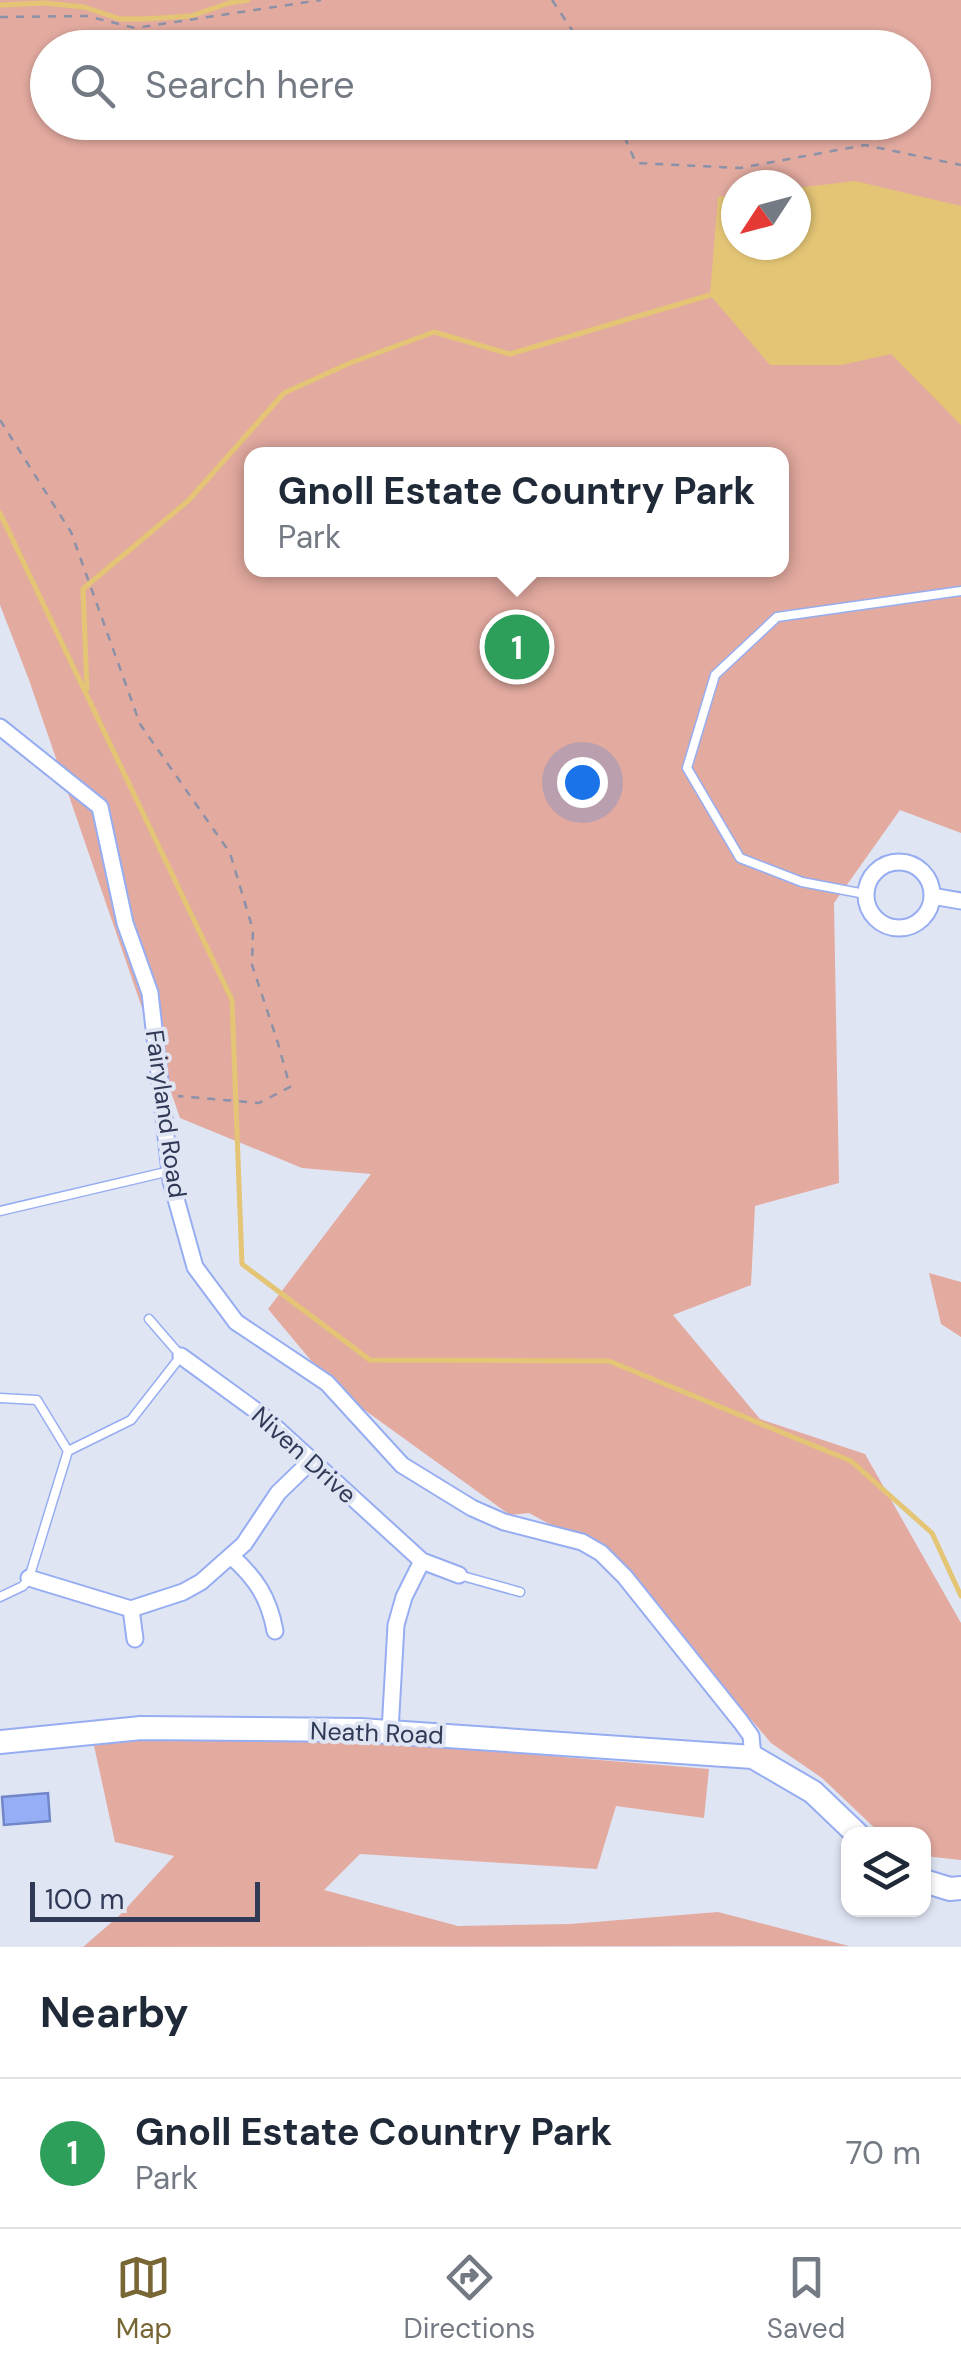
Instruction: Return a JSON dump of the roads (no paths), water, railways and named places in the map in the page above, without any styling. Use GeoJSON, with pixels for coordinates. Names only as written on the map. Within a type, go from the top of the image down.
{"type":"FeatureCollection","features":[{"type":"Feature","properties":{"kind":"main road","name":"Neath Road"},"geometry":{"type":"LineString","coordinates":[[0,1742],[141,1728],[390,1731],[753,1757]]}},
{"type":"Feature","properties":{"kind":"main road"},"geometry":{"type":"LineString","coordinates":[[753,1757],[813,1792],[850,1827]]}},
{"type":"Feature","properties":{"kind":"main road"},"geometry":{"type":"LineString","coordinates":[[931,1883],[950,1890],[961,1888]]}},
{"type":"Feature","properties":{"kind":"street","name":"Fairyland Road"},"geometry":{"type":"LineString","coordinates":[[0,727],[100,807],[125,923],[150,993],[170,1171],[195,1267],[236,1322],[327,1384],[402,1465],[472,1508],[504,1522],[582,1542],[601,1554],[625,1577],[741,1722],[751,1736],[753,1757]]}},
{"type":"Feature","properties":{"kind":"street"},"geometry":{"type":"LineString","coordinates":[[901,861],[922,870],[932,896],[924,917],[903,928],[879,922],[871,913],[865,894],[874,872],[883,865],[901,861]]}},
{"type":"Feature","properties":{"kind":"street"},"geometry":{"type":"LineString","coordinates":[[932,896],[961,901]]}},
{"type":"Feature","properties":{"kind":"street","name":"Niven Drive"},"geometry":{"type":"LineString","coordinates":[[181,1356],[262,1415],[422,1561]]}},
{"type":"Feature","properties":{"kind":"street"},"geometry":{"type":"LineString","coordinates":[[28,1578],[132,1609],[201,1582],[244,1544],[278,1493],[310,1461]]}},
{"type":"Feature","properties":{"kind":"street"},"geometry":{"type":"LineString","coordinates":[[231,1556],[263,1590],[275,1631]]}},
{"type":"Feature","properties":{"kind":"street"},"geometry":{"type":"LineString","coordinates":[[390,1731],[396,1625],[404,1597],[422,1561],[459,1575]]}},
{"type":"Feature","properties":{"kind":"street"},"geometry":{"type":"LineString","coordinates":[[132,1609],[135,1638]]}},
{"type":"Feature","properties":{"kind":"lane"},"geometry":{"type":"LineString","coordinates":[[865,894],[802,882],[740,858],[688,768],[715,676],[777,617],[961,592]]}},
{"type":"Feature","properties":{"kind":"lane"},"geometry":{"type":"LineString","coordinates":[[0,1211],[170,1171]]}},
{"type":"Feature","properties":{"kind":"lane"},"geometry":{"type":"LineString","coordinates":[[0,1596],[23,1586],[28,1578],[68,1451],[131,1420],[181,1356],[150,1319]]}},
{"type":"Feature","properties":{"kind":"lane"},"geometry":{"type":"LineString","coordinates":[[0,1398],[37,1400],[68,1451]]}},
{"type":"Feature","properties":{"kind":"lane"},"geometry":{"type":"LineString","coordinates":[[459,1575],[520,1592]]}},
{"type":"Feature","properties":{"kind":"waterway"},"geometry":{"type":"LineString","coordinates":[[0,5],[44,3],[84,7],[120,19],[144,19],[191,16],[248,0]]}},
{"type":"Feature","properties":{"kind":"waterway"},"geometry":{"type":"LineString","coordinates":[[87,689],[83,589],[189,500],[284,393],[434,332],[510,354],[710,295]]}},
{"type":"Feature","properties":{"kind":"waterway"},"geometry":{"type":"LineString","coordinates":[[0,513],[232,1000],[242,1264],[370,1360],[609,1361],[851,1461],[932,1533],[961,1596]]}},
{"type":"Feature","properties":{"kind":"place","name":"Gnoll Estate Country Park"},"geometry":{"type":"Point","coordinates":[517,647]}}]}
